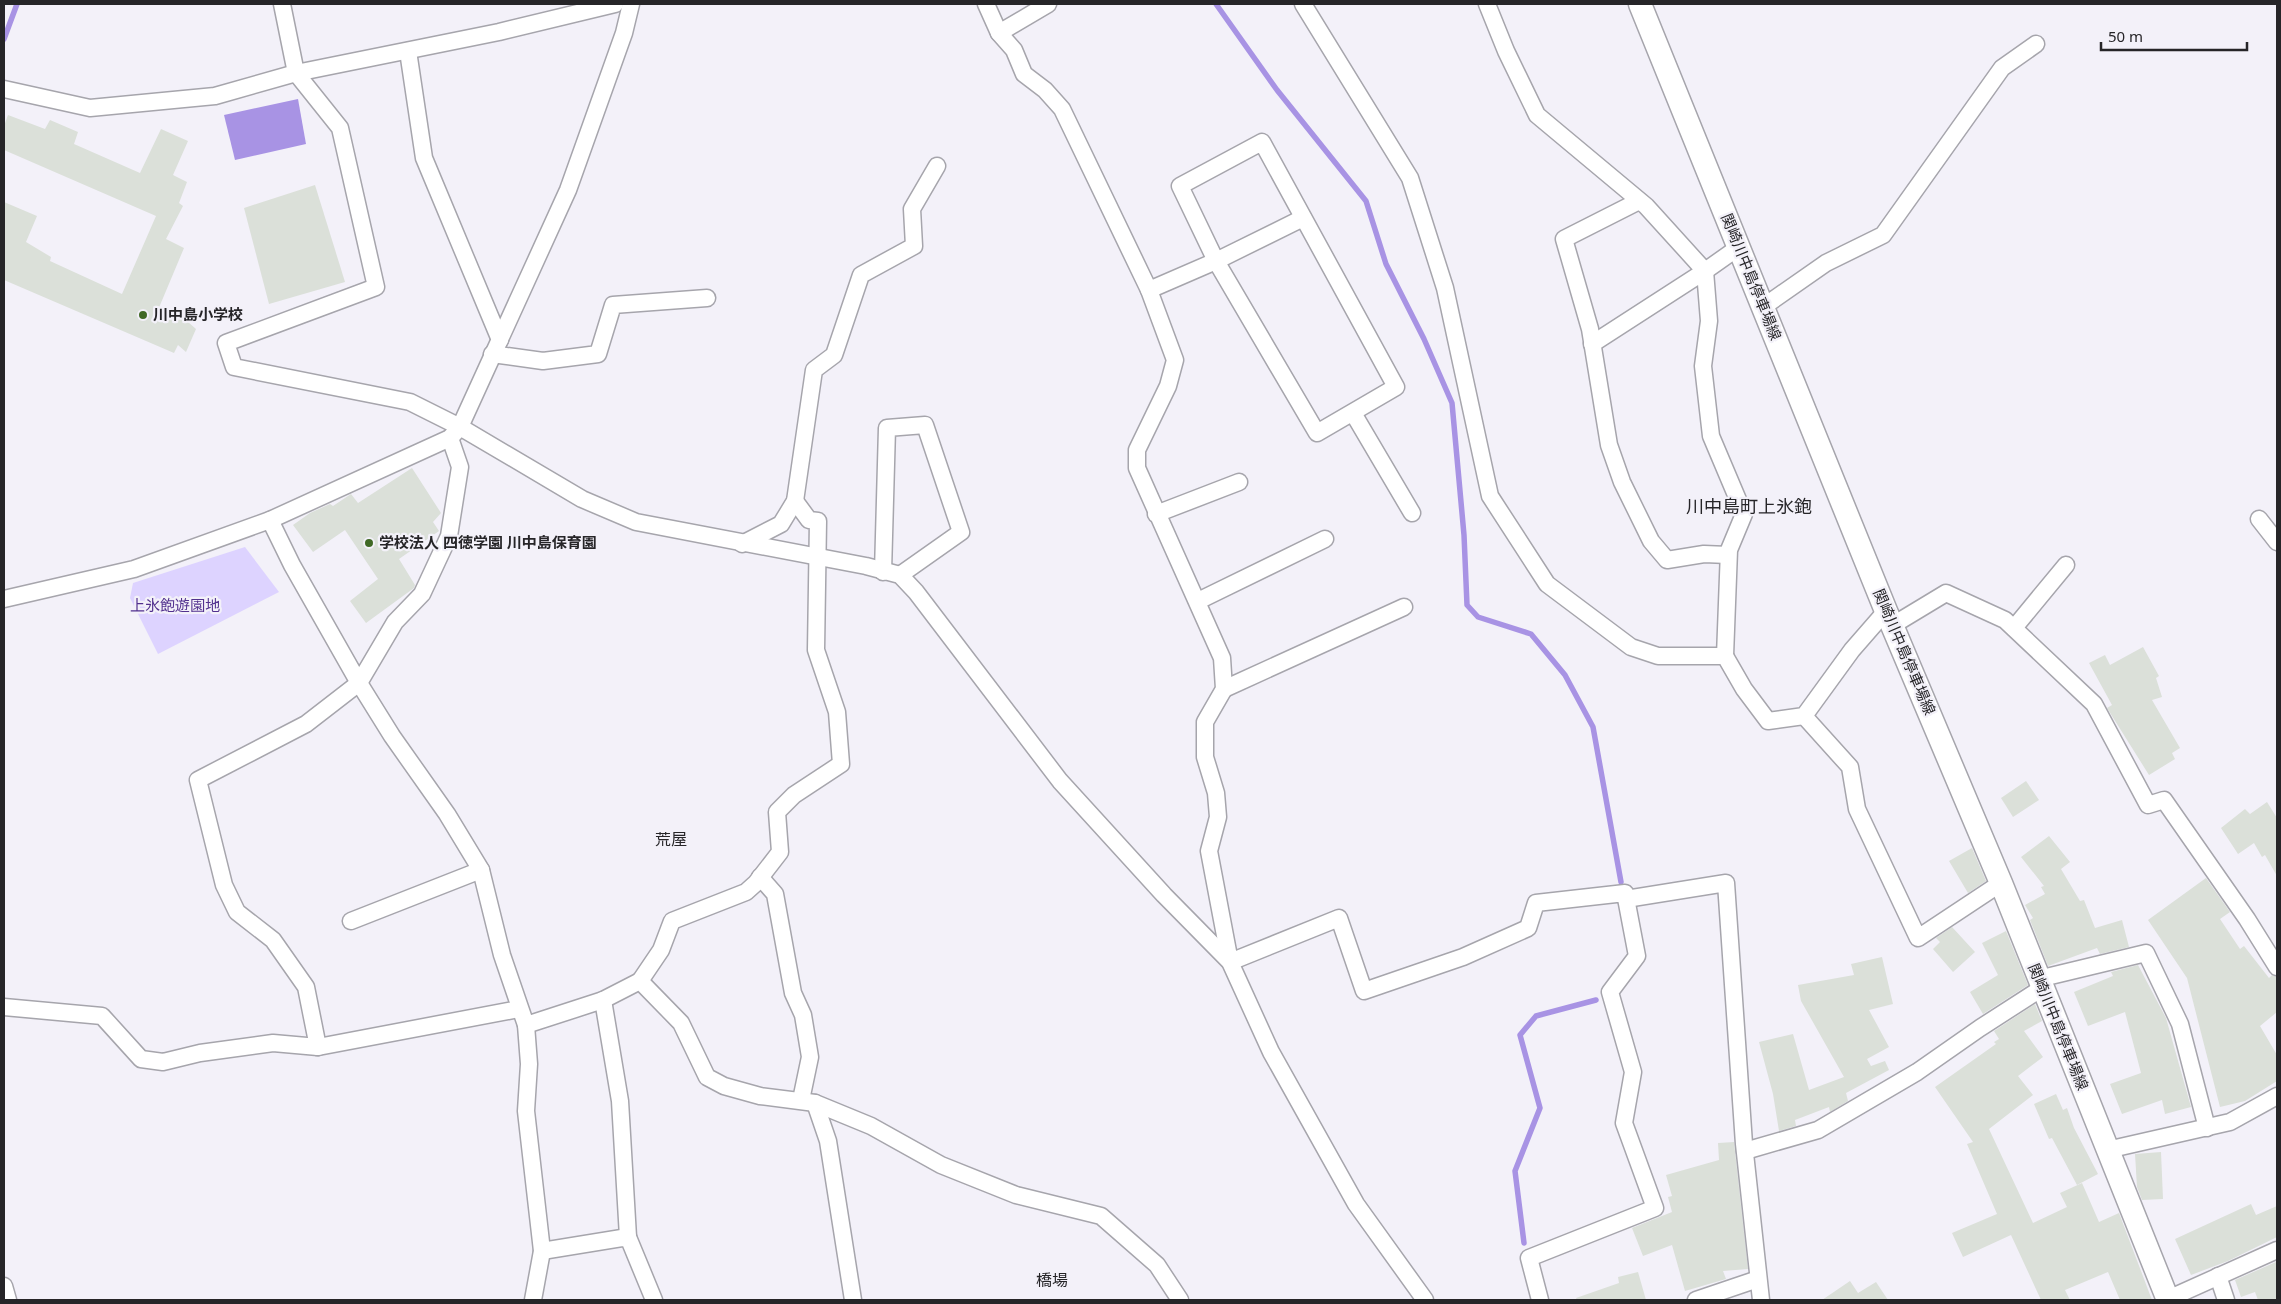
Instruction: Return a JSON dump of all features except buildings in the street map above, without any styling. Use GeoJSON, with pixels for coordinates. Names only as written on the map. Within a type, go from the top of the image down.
{"type":"FeatureCollection","features":[{"type":"Feature","properties":{"kind":"main road","name":"関崎川中島停車場線"},"geometry":{"type":"LineString","coordinates":[[1640,4],[1890,618],[2001,883],[2168,1300]]}},
{"type":"Feature","properties":{"kind":"street"},"geometry":{"type":"LineString","coordinates":[[282,4],[296,73],[340,128],[376,287],[226,343],[234,367],[410,402],[455,432],[582,499],[636,522],[742,544],[866,566],[900,575],[916,592],[1060,781],[1164,895],[1230,962]]}},
{"type":"Feature","properties":{"kind":"street"},"geometry":{"type":"LineString","coordinates":[[4,89],[90,108],[215,96],[296,73],[499,32],[614,4]]}},
{"type":"Feature","properties":{"kind":"street"},"geometry":{"type":"LineString","coordinates":[[318,1047],[306,987],[273,940],[237,912],[224,886],[198,780],[306,724],[359,683],[394,622],[422,594],[449,536],[460,467],[455,432],[568,190],[624,33],[631,4]]}},
{"type":"Feature","properties":{"kind":"street"},"geometry":{"type":"LineString","coordinates":[[986,4],[999,33],[1014,50],[1024,74],[1062,109],[1149,290],[1175,360],[1168,386],[1138,450],[1137,468],[1222,658],[1224,689],[1205,722],[1205,757],[1216,793],[1218,817],[1209,851],[1230,962],[1271,1052],[1356,1204],[1425,1300]]}},
{"type":"Feature","properties":{"kind":"street"},"geometry":{"type":"LineString","coordinates":[[999,33],[1048,4]]}},
{"type":"Feature","properties":{"kind":"street"},"geometry":{"type":"LineString","coordinates":[[1304,4],[1410,178],[1446,288],[1490,496],[1547,584],[1631,647],[1658,656],[1725,656]]}},
{"type":"Feature","properties":{"kind":"street"},"geometry":{"type":"LineString","coordinates":[[1487,4],[1506,51],[1537,115],[1639,201],[1705,271],[1710,321],[1703,366],[1711,436],[1744,514],[1728,555],[1725,656],[1744,689],[1768,721],[1804,716],[1852,650],[1890,618],[1946,593],[2006,620],[2094,704],[2148,805],[2164,800],[2247,919],[2277,967]]}},
{"type":"Feature","properties":{"kind":"street"},"geometry":{"type":"LineString","coordinates":[[1763,308],[1826,263],[1883,235],[2002,68],[2036,44]]}},
{"type":"Feature","properties":{"kind":"street"},"geometry":{"type":"LineString","coordinates":[[408,51],[424,158],[496,347]]}},
{"type":"Feature","properties":{"kind":"street"},"geometry":{"type":"LineString","coordinates":[[1262,142],[1396,387],[1317,433],[1216,261],[1180,186],[1262,142]]}},
{"type":"Feature","properties":{"kind":"street"},"geometry":{"type":"LineString","coordinates":[[742,544],[781,524],[795,501],[814,370],[834,356],[861,275],[914,246],[912,210],[937,166]]}},
{"type":"Feature","properties":{"kind":"street"},"geometry":{"type":"LineString","coordinates":[[1639,201],[1564,239],[1592,344],[1609,445],[1622,482],[1651,540],[1667,560],[1704,554],[1728,555]]}},
{"type":"Feature","properties":{"kind":"street"},"geometry":{"type":"LineString","coordinates":[[1149,290],[1216,261],[1302,218]]}},
{"type":"Feature","properties":{"kind":"street"},"geometry":{"type":"LineString","coordinates":[[1592,344],[1739,247]]}},
{"type":"Feature","properties":{"kind":"street"},"geometry":{"type":"LineString","coordinates":[[496,347],[543,361],[598,354],[613,305],[707,298]]}},
{"type":"Feature","properties":{"kind":"street"},"geometry":{"type":"LineString","coordinates":[[1353,413],[1412,513]]}},
{"type":"Feature","properties":{"kind":"street"},"geometry":{"type":"LineString","coordinates":[[883,572],[887,428],[925,425],[961,532],[900,575]]}},
{"type":"Feature","properties":{"kind":"street"},"geometry":{"type":"LineString","coordinates":[[4,599],[134,569],[270,520],[455,432]]}},
{"type":"Feature","properties":{"kind":"street"},"geometry":{"type":"LineString","coordinates":[[1156,514],[1239,482]]}},
{"type":"Feature","properties":{"kind":"street"},"geometry":{"type":"LineString","coordinates":[[526,1025],[603,1000],[640,981],[661,950],[672,921],[746,892],[760,878],[780,852],[777,812],[794,795],[841,764],[837,712],[816,650],[818,521],[809,520],[795,501]]}},
{"type":"Feature","properties":{"kind":"street"},"geometry":{"type":"LineString","coordinates":[[2259,519],[2277,542]]}},
{"type":"Feature","properties":{"kind":"street"},"geometry":{"type":"LineString","coordinates":[[270,520],[292,565],[359,683],[392,736],[447,814],[481,870],[502,955],[526,1025],[528,1064],[526,1110],[542,1251],[533,1300]]}},
{"type":"Feature","properties":{"kind":"street"},"geometry":{"type":"LineString","coordinates":[[1198,601],[1326,539]]}},
{"type":"Feature","properties":{"kind":"street"},"geometry":{"type":"LineString","coordinates":[[2014,628],[2066,565]]}},
{"type":"Feature","properties":{"kind":"street"},"geometry":{"type":"LineString","coordinates":[[1224,689],[1404,608]]}},
{"type":"Feature","properties":{"kind":"street"},"geometry":{"type":"LineString","coordinates":[[1804,716],[1850,767],[1857,809],[1918,938],[2001,883]]}},
{"type":"Feature","properties":{"kind":"street"},"geometry":{"type":"LineString","coordinates":[[351,921],[481,870]]}},
{"type":"Feature","properties":{"kind":"street"},"geometry":{"type":"LineString","coordinates":[[760,878],[775,894],[793,993],[803,1014],[810,1057],[808,1102],[828,1141],[853,1300]]}},
{"type":"Feature","properties":{"kind":"street"},"geometry":{"type":"LineString","coordinates":[[1626,899],[1726,883],[1745,1151],[1761,1300]]}},
{"type":"Feature","properties":{"kind":"street"},"geometry":{"type":"LineString","coordinates":[[1230,962],[1339,918],[1364,991],[1463,957],[1528,928],[1536,903],[1624,893],[1637,956],[1610,992],[1633,1072],[1624,1123],[1655,1208],[1529,1258],[1540,1300]]}},
{"type":"Feature","properties":{"kind":"street"},"geometry":{"type":"LineString","coordinates":[[1745,1151],[1818,1130],[1918,1072],[2040,984],[2146,953],[2180,1024],[2207,1128]]}},
{"type":"Feature","properties":{"kind":"street"},"geometry":{"type":"LineString","coordinates":[[640,981],[681,1023],[707,1076],[724,1086],[760,1096],[808,1102],[871,1126],[941,1165],[1016,1194],[1101,1216],[1157,1264],[1180,1300]]}},
{"type":"Feature","properties":{"kind":"street"},"geometry":{"type":"LineString","coordinates":[[603,1000],[620,1100],[628,1237],[654,1300]]}},
{"type":"Feature","properties":{"kind":"street"},"geometry":{"type":"LineString","coordinates":[[4,1007],[102,1016],[141,1059],[164,1062],[200,1053],[273,1043],[318,1047],[519,1009]]}},
{"type":"Feature","properties":{"kind":"street"},"geometry":{"type":"LineString","coordinates":[[2107,1150],[2230,1122],[2277,1096]]}},
{"type":"Feature","properties":{"kind":"street"},"geometry":{"type":"LineString","coordinates":[[542,1251],[628,1237]]}},
{"type":"Feature","properties":{"kind":"street"},"geometry":{"type":"LineString","coordinates":[[2168,1300],[2277,1250]]}},
{"type":"Feature","properties":{"kind":"street"},"geometry":{"type":"LineString","coordinates":[[2218,1276],[2226,1300]]}},
{"type":"Feature","properties":{"kind":"street"},"geometry":{"type":"LineString","coordinates":[[1696,1300],[1758,1279]]}},
{"type":"Feature","properties":{"kind":"street"},"geometry":{"type":"LineString","coordinates":[[4,1286],[8,1300]]}},
{"type":"Feature","properties":{"kind":"green space","name":"上氷飽遊園地"},"geometry":{"type":"Polygon","coordinates":[[[245,547],[279,592],[158,654],[130,598],[133,583],[245,547]]]}},
{"type":"Feature","properties":{"kind":"shaded area"},"geometry":{"type":"Polygon","coordinates":[[[298,99],[306,144],[235,160],[224,115],[298,99]]]}},
{"type":"Feature","properties":{"kind":"waterway"},"geometry":{"type":"LineString","coordinates":[[4,39],[17,4]]}},
{"type":"Feature","properties":{"kind":"waterway"},"geometry":{"type":"LineString","coordinates":[[1216,4],[1277,90],[1366,201],[1386,264],[1424,339],[1452,403],[1464,535],[1467,605],[1478,617],[1531,634],[1565,675],[1593,727],[1621,882]]}},
{"type":"Feature","properties":{"kind":"waterway"},"geometry":{"type":"LineString","coordinates":[[1524,1243],[1515,1171],[1540,1108],[1520,1035],[1536,1016],[1596,1000]]}},
{"type":"Feature","properties":{"kind":"place","name":"川中島小学校"},"geometry":{"type":"Point","coordinates":[143,315]}},
{"type":"Feature","properties":{"kind":"place","name":"学校法人 四徳学園 川中島保育園"},"geometry":{"type":"Point","coordinates":[369,543]}},
{"type":"Feature","properties":{"kind":"district","name":"川中島町上氷鉋"},"geometry":{"type":"Point","coordinates":[1749,507]}},
{"type":"Feature","properties":{"kind":"district","name":"荒屋"},"geometry":{"type":"Point","coordinates":[671,839]}},
{"type":"Feature","properties":{"kind":"district","name":"橋場"},"geometry":{"type":"Point","coordinates":[1052,1280]}}]}
